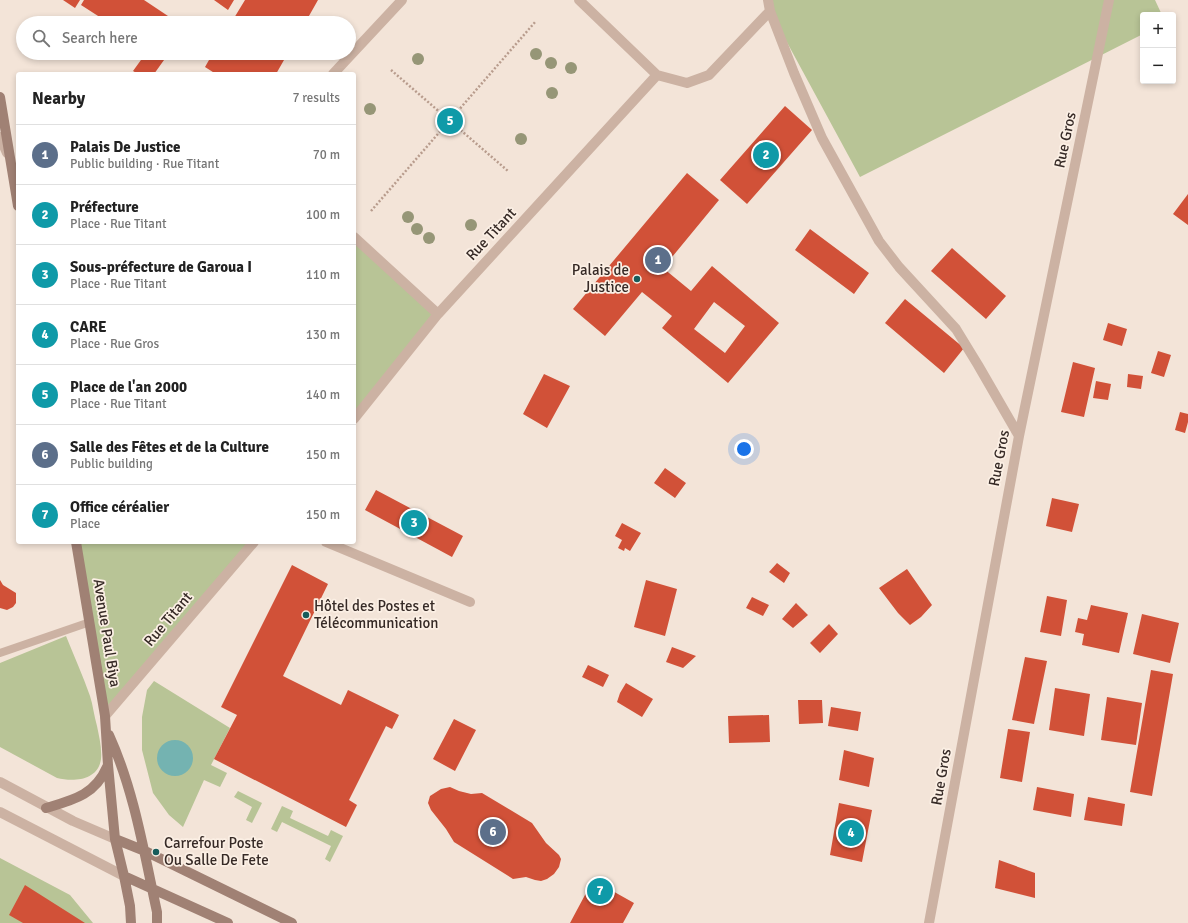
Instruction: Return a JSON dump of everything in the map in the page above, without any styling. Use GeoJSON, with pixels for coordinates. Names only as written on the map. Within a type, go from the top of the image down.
{"type":"FeatureCollection","features":[{"type":"Feature","properties":{"kind":"main road"},"geometry":{"type":"LineString","coordinates":[[0,97],[16,195]]}},
{"type":"Feature","properties":{"kind":"main road","name":"Avenue Paul Biya"},"geometry":{"type":"LineString","coordinates":[[76,544],[105,716],[115,839],[130,906],[131,923]]}},
{"type":"Feature","properties":{"kind":"main road"},"geometry":{"type":"LineString","coordinates":[[106,729],[116,751],[139,827],[157,912],[157,923]]}},
{"type":"Feature","properties":{"kind":"main road"},"geometry":{"type":"LineString","coordinates":[[46,808],[75,799],[87,793],[102,777],[108,765]]}},
{"type":"Feature","properties":{"kind":"main road"},"geometry":{"type":"LineString","coordinates":[[115,839],[145,851],[292,923]]}},
{"type":"Feature","properties":{"kind":"main road"},"geometry":{"type":"LineString","coordinates":[[124,876],[152,887],[228,923]]}},
{"type":"Feature","properties":{"kind":"street"},"geometry":{"type":"LineString","coordinates":[[356,49],[402,0]]}},
{"type":"Feature","properties":{"kind":"street"},"geometry":{"type":"LineString","coordinates":[[579,0],[657,75],[687,83],[709,75],[770,11]]}},
{"type":"Feature","properties":{"kind":"street"},"geometry":{"type":"LineString","coordinates":[[768,0],[770,11],[794,73],[822,138],[879,241],[898,268],[956,329],[1018,436]]}},
{"type":"Feature","properties":{"kind":"street","name":"Rue Gros"},"geometry":{"type":"LineString","coordinates":[[929,923],[1018,436],[1109,0]]}},
{"type":"Feature","properties":{"kind":"street"},"geometry":{"type":"LineString","coordinates":[[335,72],[346,60]]}},
{"type":"Feature","properties":{"kind":"street","name":"Rue Titant"},"geometry":{"type":"LineString","coordinates":[[356,416],[438,314],[657,75]]}},
{"type":"Feature","properties":{"kind":"street"},"geometry":{"type":"LineString","coordinates":[[0,137],[9,158]]}},
{"type":"Feature","properties":{"kind":"street"},"geometry":{"type":"LineString","coordinates":[[356,239],[438,314]]}},
{"type":"Feature","properties":{"kind":"street","name":"Rue Titant"},"geometry":{"type":"LineString","coordinates":[[105,716],[252,544]]}},
{"type":"Feature","properties":{"kind":"street"},"geometry":{"type":"LineString","coordinates":[[331,544],[470,602]]}},
{"type":"Feature","properties":{"kind":"street"},"geometry":{"type":"LineString","coordinates":[[0,782],[72,821],[115,839]]}},
{"type":"Feature","properties":{"kind":"street"},"geometry":{"type":"LineString","coordinates":[[0,812],[124,876]]}},
{"type":"Feature","properties":{"kind":"lane"},"geometry":{"type":"LineString","coordinates":[[0,653],[90,622]]}},
{"type":"Feature","properties":{"kind":"path"},"geometry":{"type":"LineString","coordinates":[[371,211],[536,21]]}},
{"type":"Feature","properties":{"kind":"path"},"geometry":{"type":"LineString","coordinates":[[391,70],[508,171]]}},
{"type":"Feature","properties":{"kind":"green space"},"geometry":{"type":"Polygon","coordinates":[[[772,0],[1155,0],[1161,12],[1140,12],[1140,36],[860,177],[770,11],[772,0]]]}},
{"type":"Feature","properties":{"kind":"green space"},"geometry":{"type":"Polygon","coordinates":[[[356,239],[438,314],[356,414],[356,239]]]}},
{"type":"Feature","properties":{"kind":"green space"},"geometry":{"type":"Polygon","coordinates":[[[76,544],[247,544],[108,710],[76,544]]]}},
{"type":"Feature","properties":{"kind":"green space"},"geometry":{"type":"Polygon","coordinates":[[[66,636],[90,696],[99,734],[101,751],[99,766],[95,772],[90,776],[77,780],[57,778],[0,747],[0,663],[66,636]]]}},
{"type":"Feature","properties":{"kind":"green space"},"geometry":{"type":"Polygon","coordinates":[[[154,681],[230,728],[211,765],[227,773],[220,787],[204,780],[183,827],[169,815],[153,793],[142,750],[142,717],[147,690],[154,681]]]}},
{"type":"Feature","properties":{"kind":"green space"},"geometry":{"type":"Polygon","coordinates":[[[238,791],[262,803],[252,823],[246,820],[252,807],[234,797],[238,791]]]}},
{"type":"Feature","properties":{"kind":"green space"},"geometry":{"type":"Polygon","coordinates":[[[282,806],[293,811],[290,818],[328,836],[331,830],[343,836],[330,862],[325,859],[331,846],[282,822],[277,832],[271,829],[282,806]]]}},
{"type":"Feature","properties":{"kind":"green space"},"geometry":{"type":"Polygon","coordinates":[[[0,858],[70,895],[93,923],[0,923],[0,858]]]}},
{"type":"Feature","properties":{"kind":"water"},"geometry":{"type":"Polygon","coordinates":[[[179,740],[188,745],[192,751],[192,765],[188,771],[179,776],[171,776],[162,771],[158,765],[157,754],[162,745],[168,741],[179,740]]]}},
{"type":"Feature","properties":{"kind":"building"},"geometry":{"type":"Polygon","coordinates":[[[63,0],[80,0],[75,8],[63,0]]]}},
{"type":"Feature","properties":{"kind":"building"},"geometry":{"type":"Polygon","coordinates":[[[84,0],[144,0],[168,16],[98,16],[81,5],[84,0]]]}},
{"type":"Feature","properties":{"kind":"building"},"geometry":{"type":"Polygon","coordinates":[[[214,0],[234,0],[228,10],[214,0]]]}},
{"type":"Feature","properties":{"kind":"building"},"geometry":{"type":"Polygon","coordinates":[[[245,0],[318,0],[309,16],[235,16],[245,0]]]}},
{"type":"Feature","properties":{"kind":"building"},"geometry":{"type":"Polygon","coordinates":[[[141,60],[164,60],[155,72],[133,71],[141,60]]]}},
{"type":"Feature","properties":{"kind":"building"},"geometry":{"type":"Polygon","coordinates":[[[209,60],[284,60],[277,72],[213,72],[205,67],[209,60]]]}},
{"type":"Feature","properties":{"kind":"building"},"geometry":{"type":"Polygon","coordinates":[[[785,106],[812,130],[747,204],[720,180],[785,106]]]}},
{"type":"Feature","properties":{"kind":"building","name":"Palais de Justice"},"geometry":{"type":"Polygon","coordinates":[[[687,173],[719,200],[663,268],[691,291],[712,266],[779,323],[728,383],[662,328],[672,316],[642,292],[605,336],[573,309],[687,173]],[[714,302],[694,329],[725,353],[745,326],[714,302]]]}},
{"type":"Feature","properties":{"kind":"building"},"geometry":{"type":"Polygon","coordinates":[[[1188,194],[1188,225],[1173,214],[1188,194]]]}},
{"type":"Feature","properties":{"kind":"building"},"geometry":{"type":"Polygon","coordinates":[[[810,229],[869,273],[854,294],[795,250],[810,229]]]}},
{"type":"Feature","properties":{"kind":"building"},"geometry":{"type":"Polygon","coordinates":[[[952,248],[1006,296],[986,319],[931,271],[952,248]]]}},
{"type":"Feature","properties":{"kind":"building"},"geometry":{"type":"Polygon","coordinates":[[[905,299],[964,348],[944,373],[885,323],[905,299]]]}},
{"type":"Feature","properties":{"kind":"building"},"geometry":{"type":"Polygon","coordinates":[[[1108,323],[1127,329],[1122,346],[1103,340],[1108,323]]]}},
{"type":"Feature","properties":{"kind":"building"},"geometry":{"type":"Polygon","coordinates":[[[1158,351],[1171,355],[1164,377],[1151,373],[1158,351]]]}},
{"type":"Feature","properties":{"kind":"building"},"geometry":{"type":"Polygon","coordinates":[[[1073,362],[1095,368],[1084,417],[1061,412],[1073,362]]]}},
{"type":"Feature","properties":{"kind":"building"},"geometry":{"type":"Polygon","coordinates":[[[544,374],[570,386],[547,428],[523,414],[544,374]]]}},
{"type":"Feature","properties":{"kind":"building"},"geometry":{"type":"Polygon","coordinates":[[[1128,374],[1143,376],[1141,389],[1127,387],[1128,374]]]}},
{"type":"Feature","properties":{"kind":"building"},"geometry":{"type":"Polygon","coordinates":[[[1096,381],[1111,384],[1108,400],[1093,398],[1096,381]]]}},
{"type":"Feature","properties":{"kind":"building"},"geometry":{"type":"Polygon","coordinates":[[[1180,412],[1188,414],[1188,422],[1185,433],[1175,430],[1180,412]]]}},
{"type":"Feature","properties":{"kind":"building"},"geometry":{"type":"Polygon","coordinates":[[[665,468],[686,483],[675,498],[654,483],[665,468]]]}},
{"type":"Feature","properties":{"kind":"building"},"geometry":{"type":"Polygon","coordinates":[[[376,490],[463,536],[452,557],[365,510],[376,490]]]}},
{"type":"Feature","properties":{"kind":"building"},"geometry":{"type":"Polygon","coordinates":[[[1052,498],[1079,504],[1072,532],[1046,526],[1052,498]]]}},
{"type":"Feature","properties":{"kind":"building"},"geometry":{"type":"Polygon","coordinates":[[[622,523],[641,533],[630,551],[625,548],[624,551],[618,548],[622,540],[615,536],[622,523]]]}},
{"type":"Feature","properties":{"kind":"building"},"geometry":{"type":"Polygon","coordinates":[[[777,563],[790,573],[784,583],[769,572],[777,563]]]}},
{"type":"Feature","properties":{"kind":"building"},"geometry":{"type":"Polygon","coordinates":[[[292,565],[328,584],[283,676],[341,705],[348,690],[399,715],[392,729],[386,726],[349,800],[357,805],[346,827],[214,759],[237,715],[221,707],[292,565]]]}},
{"type":"Feature","properties":{"kind":"building"},"geometry":{"type":"Polygon","coordinates":[[[907,569],[932,605],[921,617],[910,625],[898,613],[879,588],[907,569]]]}},
{"type":"Feature","properties":{"kind":"building"},"geometry":{"type":"Polygon","coordinates":[[[0,580],[3,585],[16,593],[16,603],[13,607],[7,610],[0,608],[0,580]]]}},
{"type":"Feature","properties":{"kind":"building"},"geometry":{"type":"Polygon","coordinates":[[[646,580],[677,589],[665,636],[634,627],[646,580]]]}},
{"type":"Feature","properties":{"kind":"building"},"geometry":{"type":"Polygon","coordinates":[[[1047,596],[1067,600],[1061,636],[1040,632],[1047,596]]]}},
{"type":"Feature","properties":{"kind":"building"},"geometry":{"type":"Polygon","coordinates":[[[752,597],[769,605],[763,616],[746,608],[752,597]]]}},
{"type":"Feature","properties":{"kind":"building"},"geometry":{"type":"Polygon","coordinates":[[[796,603],[808,615],[793,628],[782,619],[796,603]]]}},
{"type":"Feature","properties":{"kind":"building"},"geometry":{"type":"Polygon","coordinates":[[[1091,605],[1128,613],[1119,653],[1082,645],[1084,634],[1075,632],[1078,618],[1087,620],[1091,605]]]}},
{"type":"Feature","properties":{"kind":"building"},"geometry":{"type":"Polygon","coordinates":[[[1142,614],[1179,623],[1170,663],[1133,654],[1142,614]]]}},
{"type":"Feature","properties":{"kind":"building"},"geometry":{"type":"Polygon","coordinates":[[[829,624],[838,634],[820,653],[810,643],[829,624]]]}},
{"type":"Feature","properties":{"kind":"building"},"geometry":{"type":"Polygon","coordinates":[[[672,647],[696,656],[683,668],[666,662],[672,647]]]}},
{"type":"Feature","properties":{"kind":"building"},"geometry":{"type":"Polygon","coordinates":[[[1025,657],[1047,661],[1034,724],[1012,720],[1025,657]]]}},
{"type":"Feature","properties":{"kind":"building"},"geometry":{"type":"Polygon","coordinates":[[[588,665],[609,675],[603,687],[582,677],[588,665]]]}},
{"type":"Feature","properties":{"kind":"building"},"geometry":{"type":"Polygon","coordinates":[[[1151,670],[1173,674],[1152,796],[1130,792],[1151,670]]]}},
{"type":"Feature","properties":{"kind":"building"},"geometry":{"type":"Polygon","coordinates":[[[626,683],[653,699],[642,717],[617,702],[626,683]]]}},
{"type":"Feature","properties":{"kind":"building"},"geometry":{"type":"Polygon","coordinates":[[[1055,688],[1090,694],[1084,736],[1049,730],[1055,688]]]}},
{"type":"Feature","properties":{"kind":"building"},"geometry":{"type":"Polygon","coordinates":[[[1107,697],[1142,703],[1136,745],[1101,740],[1107,697]]]}},
{"type":"Feature","properties":{"kind":"building"},"geometry":{"type":"Polygon","coordinates":[[[798,700],[822,700],[823,723],[799,724],[798,700]]]}},
{"type":"Feature","properties":{"kind":"building"},"geometry":{"type":"Polygon","coordinates":[[[831,707],[861,712],[858,731],[828,726],[831,707]]]}},
{"type":"Feature","properties":{"kind":"building"},"geometry":{"type":"Polygon","coordinates":[[[769,715],[770,742],[729,743],[728,716],[769,715]]]}},
{"type":"Feature","properties":{"kind":"building"},"geometry":{"type":"Polygon","coordinates":[[[454,719],[476,730],[455,771],[433,759],[454,719]]]}},
{"type":"Feature","properties":{"kind":"building"},"geometry":{"type":"Polygon","coordinates":[[[1008,729],[1030,732],[1022,782],[1000,778],[1008,729]]]}},
{"type":"Feature","properties":{"kind":"building"},"geometry":{"type":"Polygon","coordinates":[[[844,750],[874,758],[869,787],[839,780],[844,750]]]}},
{"type":"Feature","properties":{"kind":"building"},"geometry":{"type":"Polygon","coordinates":[[[450,787],[471,794],[482,793],[532,823],[546,843],[559,855],[561,859],[559,867],[554,874],[541,881],[526,877],[513,879],[454,842],[431,810],[428,803],[430,796],[441,789],[450,787]]]}},
{"type":"Feature","properties":{"kind":"building"},"geometry":{"type":"Polygon","coordinates":[[[1037,787],[1074,794],[1071,817],[1033,810],[1037,787]]]}},
{"type":"Feature","properties":{"kind":"building"},"geometry":{"type":"Polygon","coordinates":[[[1088,797],[1125,804],[1122,826],[1084,820],[1088,797]]]}},
{"type":"Feature","properties":{"kind":"building"},"geometry":{"type":"Polygon","coordinates":[[[839,803],[872,810],[862,862],[830,855],[839,803]]]}},
{"type":"Feature","properties":{"kind":"building"},"geometry":{"type":"Polygon","coordinates":[[[999,860],[1035,873],[1035,898],[995,888],[999,860]]]}},
{"type":"Feature","properties":{"kind":"building"},"geometry":{"type":"Polygon","coordinates":[[[593,880],[634,903],[623,923],[570,923],[593,880]]]}},
{"type":"Feature","properties":{"kind":"building"},"geometry":{"type":"Polygon","coordinates":[[[25,885],[85,923],[23,923],[9,915],[25,885]]]}},
{"type":"Feature","properties":{"kind":"place","name":"Place de l'an 2000"},"geometry":{"type":"Point","coordinates":[450,121]}},
{"type":"Feature","properties":{"kind":"place","name":"Préfecture"},"geometry":{"type":"Point","coordinates":[766,155]}},
{"type":"Feature","properties":{"kind":"place","name":"Palais De Justice"},"geometry":{"type":"Point","coordinates":[658,260]}},
{"type":"Feature","properties":{"kind":"place","name":"Palais de Justice"},"geometry":{"type":"Point","coordinates":[637,279]}},
{"type":"Feature","properties":{"kind":"place","name":"Sous-préfecture de Garoua I"},"geometry":{"type":"Point","coordinates":[414,523]}},
{"type":"Feature","properties":{"kind":"place","name":"Hôtel des Postes et Télécommunication"},"geometry":{"type":"Point","coordinates":[306,615]}},
{"type":"Feature","properties":{"kind":"place","name":"Salle des Fêtes et de la Culture"},"geometry":{"type":"Point","coordinates":[493,832]}},
{"type":"Feature","properties":{"kind":"place","name":"CARE"},"geometry":{"type":"Point","coordinates":[851,833]}},
{"type":"Feature","properties":{"kind":"place","name":"Carrefour Poste Ou Salle De Fete"},"geometry":{"type":"Point","coordinates":[156,852]}},
{"type":"Feature","properties":{"kind":"place","name":"Office céréalier"},"geometry":{"type":"Point","coordinates":[600,891]}}]}
